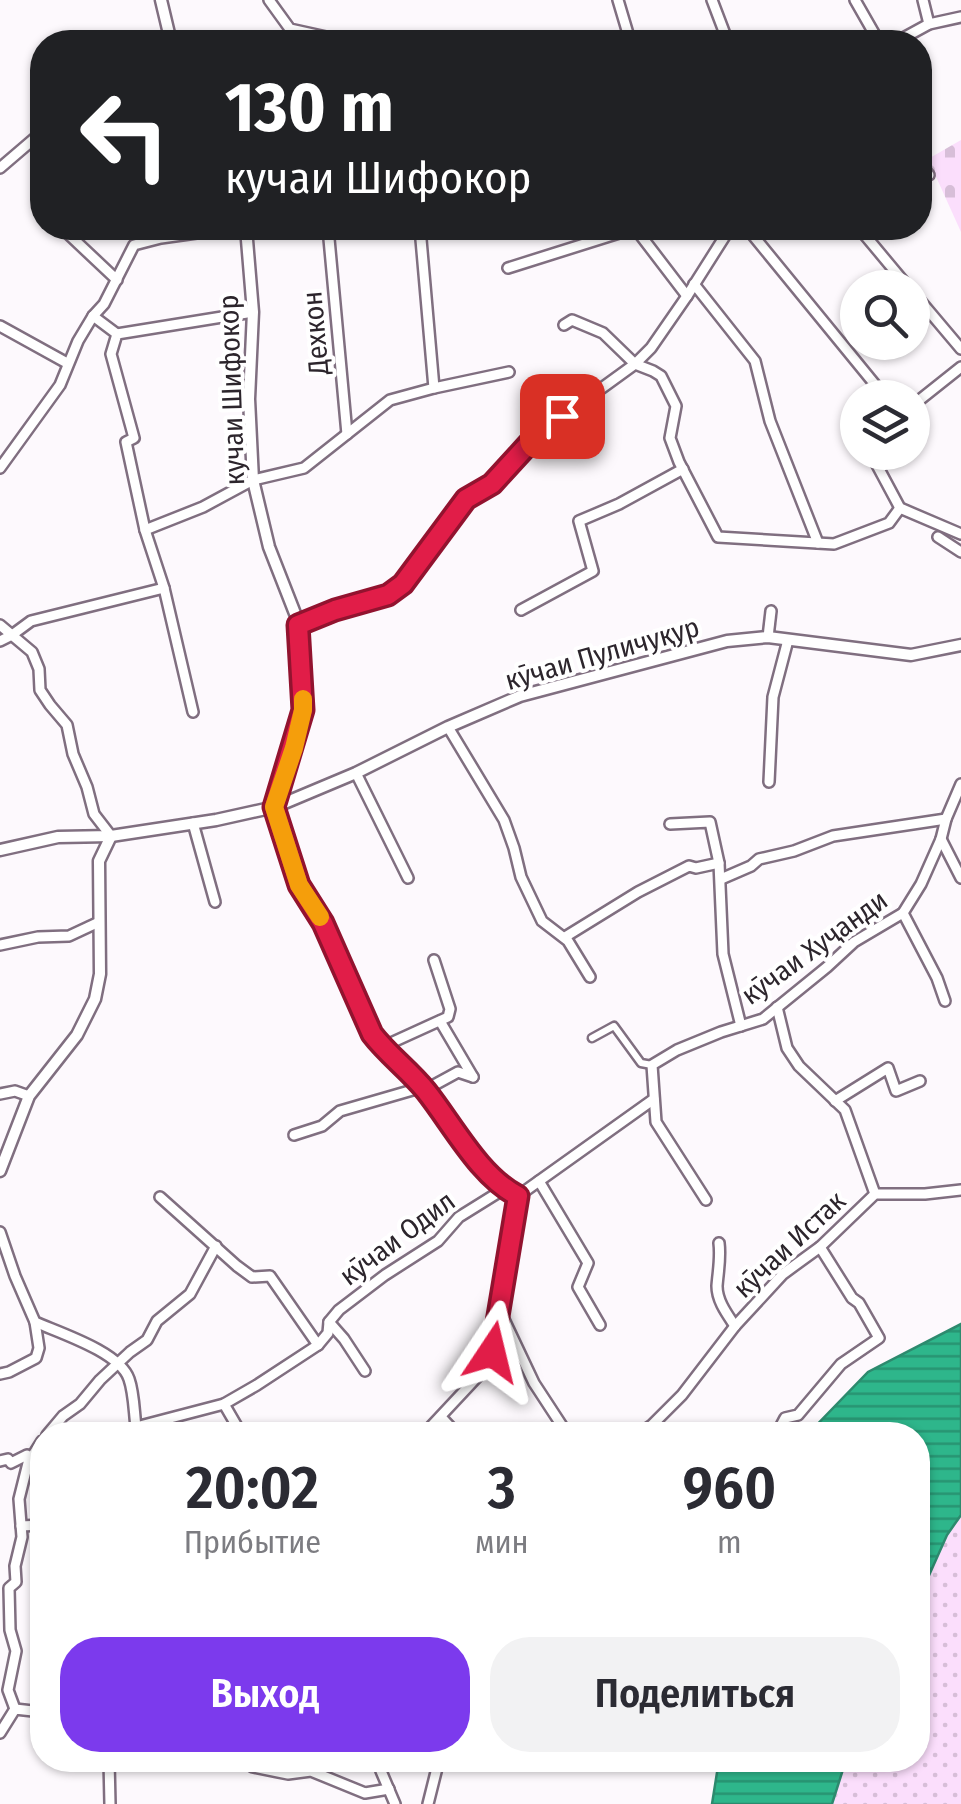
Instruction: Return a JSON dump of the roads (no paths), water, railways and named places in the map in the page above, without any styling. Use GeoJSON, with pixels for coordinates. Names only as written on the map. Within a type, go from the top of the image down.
{"type":"FeatureCollection","features":[{"type":"Feature","properties":{"kind":"street"},"geometry":{"type":"LineString","coordinates":[[161,0],[168,30]]}},
{"type":"Feature","properties":{"kind":"street"},"geometry":{"type":"LineString","coordinates":[[269,0],[295,30]]}},
{"type":"Feature","properties":{"kind":"street"},"geometry":{"type":"LineString","coordinates":[[618,0],[627,30]]}},
{"type":"Feature","properties":{"kind":"street"},"geometry":{"type":"LineString","coordinates":[[712,0],[723,30]]}},
{"type":"Feature","properties":{"kind":"street"},"geometry":{"type":"LineString","coordinates":[[855,0],[872,30]]}},
{"type":"Feature","properties":{"kind":"street"},"geometry":{"type":"LineString","coordinates":[[923,0],[928,24]]}},
{"type":"Feature","properties":{"kind":"street"},"geometry":{"type":"LineString","coordinates":[[917,30],[961,18]]}},
{"type":"Feature","properties":{"kind":"street"},"geometry":{"type":"LineString","coordinates":[[0,168],[30,142]]}},
{"type":"Feature","properties":{"kind":"street"},"geometry":{"type":"LineString","coordinates":[[75,240],[117,280]]}},
{"type":"Feature","properties":{"kind":"street"},"geometry":{"type":"LineString","coordinates":[[0,468],[60,385],[67,362],[104,304],[134,246],[154,240]]}},
{"type":"Feature","properties":{"kind":"street","name":"кучаи Шифокор"},"geometry":{"type":"LineString","coordinates":[[247,240],[252,312],[249,400],[253,480],[269,547],[298,625],[303,710],[274,807]]}},
{"type":"Feature","properties":{"kind":"street","name":"Дехкон"},"geometry":{"type":"LineString","coordinates":[[329,240],[347,434]]}},
{"type":"Feature","properties":{"kind":"street"},"geometry":{"type":"LineString","coordinates":[[421,240],[434,388]]}},
{"type":"Feature","properties":{"kind":"street"},"geometry":{"type":"LineString","coordinates":[[508,268],[597,240]]}},
{"type":"Feature","properties":{"kind":"street"},"geometry":{"type":"LineString","coordinates":[[644,240],[688,296]]}},
{"type":"Feature","properties":{"kind":"street"},"geometry":{"type":"LineString","coordinates":[[298,625],[388,595],[403,584],[466,499],[492,484],[534,438],[651,348],[722,240]]}},
{"type":"Feature","properties":{"kind":"street"},"geometry":{"type":"LineString","coordinates":[[758,240],[871,380]]}},
{"type":"Feature","properties":{"kind":"street"},"geometry":{"type":"LineString","coordinates":[[868,240],[894,270]]}},
{"type":"Feature","properties":{"kind":"street"},"geometry":{"type":"LineString","coordinates":[[694,284],[755,361],[770,422],[818,543]]}},
{"type":"Feature","properties":{"kind":"street"},"geometry":{"type":"LineString","coordinates":[[93,316],[117,334],[252,312]]}},
{"type":"Feature","properties":{"kind":"street"},"geometry":{"type":"LineString","coordinates":[[930,312],[961,349]]}},
{"type":"Feature","properties":{"kind":"street"},"geometry":{"type":"LineString","coordinates":[[564,325],[572,320],[603,333],[635,364],[661,376],[676,406],[670,438],[718,538],[834,544],[889,523],[900,508]]}},
{"type":"Feature","properties":{"kind":"street"},"geometry":{"type":"LineString","coordinates":[[0,326],[67,362]]}},
{"type":"Feature","properties":{"kind":"street"},"geometry":{"type":"LineString","coordinates":[[117,334],[111,354],[134,438],[126,442],[192,712]]}},
{"type":"Feature","properties":{"kind":"street"},"geometry":{"type":"LineString","coordinates":[[930,392],[961,367]]}},
{"type":"Feature","properties":{"kind":"street"},"geometry":{"type":"LineString","coordinates":[[145,530],[204,507],[253,480],[304,468],[390,400],[509,372]]}},
{"type":"Feature","properties":{"kind":"street"},"geometry":{"type":"LineString","coordinates":[[520,610],[592,571],[579,520],[619,504],[683,469]]}},
{"type":"Feature","properties":{"kind":"street"},"geometry":{"type":"LineString","coordinates":[[880,470],[900,508],[961,534]]}},
{"type":"Feature","properties":{"kind":"street"},"geometry":{"type":"LineString","coordinates":[[938,537],[961,552]]}},
{"type":"Feature","properties":{"kind":"street"},"geometry":{"type":"LineString","coordinates":[[0,641],[32,621],[164,588]]}},
{"type":"Feature","properties":{"kind":"street"},"geometry":{"type":"LineString","coordinates":[[768,637],[771,611]]}},
{"type":"Feature","properties":{"kind":"street"},"geometry":{"type":"LineString","coordinates":[[0,624],[32,652],[39,669],[40,690],[67,725],[94,814],[111,836],[99,861],[100,974],[95,999],[77,1035],[28,1096],[0,1171]]}},
{"type":"Feature","properties":{"kind":"street","name":"кӯчаи Пуличуқур"},"geometry":{"type":"LineString","coordinates":[[0,850],[58,837],[111,836],[274,807],[520,696],[727,641],[768,637],[911,655],[961,646]]}},
{"type":"Feature","properties":{"kind":"street"},"geometry":{"type":"LineString","coordinates":[[769,782],[772,697],[788,640]]}},
{"type":"Feature","properties":{"kind":"street"},"geometry":{"type":"LineString","coordinates":[[448,727],[504,820],[521,877],[542,921],[565,937],[590,977]]}},
{"type":"Feature","properties":{"kind":"street"},"geometry":{"type":"LineString","coordinates":[[356,772],[408,878]]}},
{"type":"Feature","properties":{"kind":"street","name":"кӯчаи Хуҷанди"},"geometry":{"type":"LineString","coordinates":[[652,1065],[677,1050],[763,1019],[854,942],[904,913],[941,840],[961,784]]}},
{"type":"Feature","properties":{"kind":"street"},"geometry":{"type":"LineString","coordinates":[[274,807],[299,885],[323,923],[372,1034],[424,1089],[494,1181],[518,1196]]}},
{"type":"Feature","properties":{"kind":"street"},"geometry":{"type":"LineString","coordinates":[[721,880],[759,859],[833,836],[946,819]]}},
{"type":"Feature","properties":{"kind":"street"},"geometry":{"type":"LineString","coordinates":[[670,824],[710,822],[721,880],[723,954],[741,1026]]}},
{"type":"Feature","properties":{"kind":"street"},"geometry":{"type":"LineString","coordinates":[[193,823],[215,902]]}},
{"type":"Feature","properties":{"kind":"street"},"geometry":{"type":"LineString","coordinates":[[941,840],[956,857],[961,878]]}},
{"type":"Feature","properties":{"kind":"street"},"geometry":{"type":"LineString","coordinates":[[565,937],[689,866],[719,863]]}},
{"type":"Feature","properties":{"kind":"street"},"geometry":{"type":"LineString","coordinates":[[904,913],[946,1001]]}},
{"type":"Feature","properties":{"kind":"street"},"geometry":{"type":"LineString","coordinates":[[0,944],[69,936],[99,922]]}},
{"type":"Feature","properties":{"kind":"street"},"geometry":{"type":"LineString","coordinates":[[382,1047],[448,1017],[450,1008],[434,960]]}},
{"type":"Feature","properties":{"kind":"street"},"geometry":{"type":"LineString","coordinates":[[777,1008],[786,1048],[845,1110],[875,1194]]}},
{"type":"Feature","properties":{"kind":"street"},"geometry":{"type":"LineString","coordinates":[[294,1134],[322,1126],[340,1111],[424,1089],[458,1072],[473,1077],[440,1020]]}},
{"type":"Feature","properties":{"kind":"street"},"geometry":{"type":"LineString","coordinates":[[592,1038],[614,1026],[641,1063],[652,1065],[656,1122],[706,1200]]}},
{"type":"Feature","properties":{"kind":"street"},"geometry":{"type":"LineString","coordinates":[[836,1100],[888,1068],[896,1091],[920,1081]]}},
{"type":"Feature","properties":{"kind":"street"},"geometry":{"type":"LineString","coordinates":[[0,1094],[15,1091],[28,1096]]}},
{"type":"Feature","properties":{"kind":"street"},"geometry":{"type":"LineString","coordinates":[[436,1422],[480,1374],[492,1352],[518,1196],[654,1099]]}},
{"type":"Feature","properties":{"kind":"street"},"geometry":{"type":"LineString","coordinates":[[539,1181],[588,1264],[578,1287],[600,1325]]}},
{"type":"Feature","properties":{"kind":"street","name":"кӯчаи Одил"},"geometry":{"type":"LineString","coordinates":[[318,1345],[339,1310],[438,1241],[459,1217],[504,1189]]}},
{"type":"Feature","properties":{"kind":"street","name":"кӯчаи Истак"},"geometry":{"type":"LineString","coordinates":[[656,1422],[682,1395],[734,1326],[784,1274],[820,1247],[875,1194],[961,1190]]}},
{"type":"Feature","properties":{"kind":"street"},"geometry":{"type":"LineString","coordinates":[[152,1422],[224,1404],[318,1345],[270,1276],[252,1276],[237,1266],[160,1197]]}},
{"type":"Feature","properties":{"kind":"street"},"geometry":{"type":"LineString","coordinates":[[0,1232],[35,1322],[38,1348],[36,1358],[0,1374]]}},
{"type":"Feature","properties":{"kind":"street"},"geometry":{"type":"LineString","coordinates":[[719,1243],[720,1301],[734,1326]]}},
{"type":"Feature","properties":{"kind":"street"},"geometry":{"type":"LineString","coordinates":[[58,1422],[147,1340],[157,1320],[190,1294],[216,1246]]}},
{"type":"Feature","properties":{"kind":"street"},"geometry":{"type":"LineString","coordinates":[[783,1422],[798,1415],[841,1364],[878,1338],[860,1302],[852,1298],[820,1247]]}},
{"type":"Feature","properties":{"kind":"street"},"geometry":{"type":"LineString","coordinates":[[499,1309],[534,1383],[561,1422]]}},
{"type":"Feature","properties":{"kind":"street"},"geometry":{"type":"LineString","coordinates":[[35,1322],[86,1344],[118,1364],[130,1381],[135,1422]]}},
{"type":"Feature","properties":{"kind":"street"},"geometry":{"type":"LineString","coordinates":[[329,1322],[365,1371]]}},
{"type":"Feature","properties":{"kind":"street"},"geometry":{"type":"LineString","coordinates":[[224,1404],[234,1422]]}},
{"type":"Feature","properties":{"kind":"street"},"geometry":{"type":"LineString","coordinates":[[441,1417],[446,1422]]}},
{"type":"Feature","properties":{"kind":"street"},"geometry":{"type":"LineString","coordinates":[[0,1460],[8,1459],[11,1463],[28,1454],[19,1498],[22,1537],[15,1566],[16,1582],[4,1588],[11,1606],[10,1630],[16,1651],[8,1690],[15,1709]]}},
{"type":"Feature","properties":{"kind":"street"},"geometry":{"type":"LineString","coordinates":[[21,1526],[30,1526]]}},
{"type":"Feature","properties":{"kind":"street"},"geometry":{"type":"LineString","coordinates":[[15,1709],[30,1711]]}},
{"type":"Feature","properties":{"kind":"street"},"geometry":{"type":"LineString","coordinates":[[0,1734],[15,1709]]}},
{"type":"Feature","properties":{"kind":"street"},"geometry":{"type":"LineString","coordinates":[[109,1772],[110,1804]]}},
{"type":"Feature","properties":{"kind":"street"},"geometry":{"type":"LineString","coordinates":[[278,1772],[303,1772]]}},
{"type":"Feature","properties":{"kind":"street"},"geometry":{"type":"LineString","coordinates":[[313,1772],[365,1793],[389,1789]]}},
{"type":"Feature","properties":{"kind":"street"},"geometry":{"type":"LineString","coordinates":[[381,1772],[396,1804]]}},
{"type":"Feature","properties":{"kind":"street"},"geometry":{"type":"LineString","coordinates":[[428,1804],[435,1772]]}}]}
